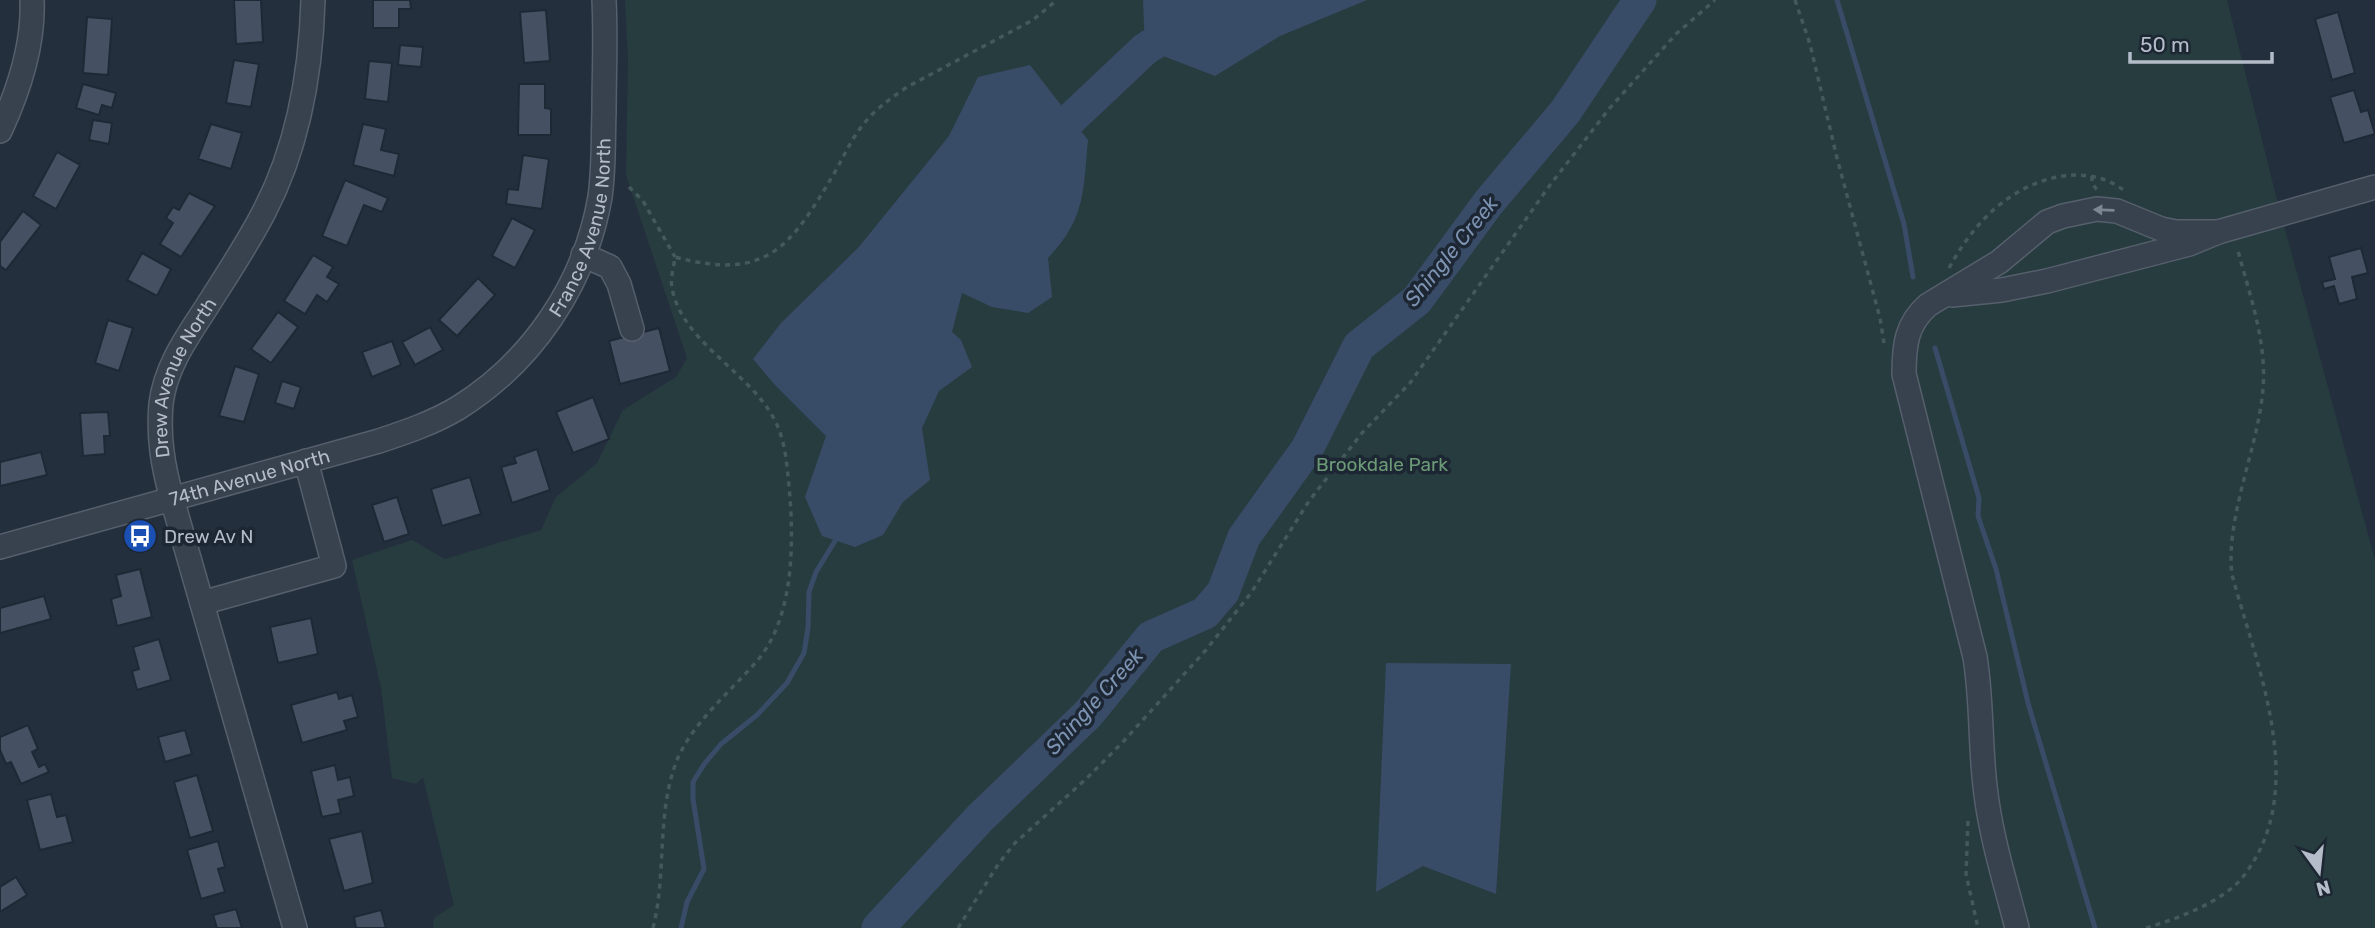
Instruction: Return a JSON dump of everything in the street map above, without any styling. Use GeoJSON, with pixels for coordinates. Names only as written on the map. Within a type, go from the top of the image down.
{"type":"FeatureCollection","features":[{"type":"Feature","properties":{"kind":"street"},"geometry":{"type":"LineString","coordinates":[[0,131],[12,106],[27,57],[32,0]]}},
{"type":"Feature","properties":{"kind":"street","name":"Drew Avenue North"},"geometry":{"type":"LineString","coordinates":[[295,928],[172,499],[159,433],[161,401],[170,369],[265,211],[288,156],[303,101],[312,43],[313,0]]}},
{"type":"Feature","properties":{"kind":"street","name":"France Avenue North"},"geometry":{"type":"LineString","coordinates":[[456,409],[492,383],[528,348],[557,309],[583,256],[595,218],[602,174],[604,0]]}},
{"type":"Feature","properties":{"kind":"street"},"geometry":{"type":"LineString","coordinates":[[1940,297],[2032,284],[2140,257],[2226,235],[2375,187]]}},
{"type":"Feature","properties":{"kind":"street"},"geometry":{"type":"LineString","coordinates":[[2017,928],[1987,801],[1980,685],[1975,657],[1904,374],[1907,334],[1919,313],[1940,297],[1982,273],[2046,222],[2063,216],[2097,209],[2117,211],[2176,232],[2226,235]]}},
{"type":"Feature","properties":{"kind":"street"},"geometry":{"type":"LineString","coordinates":[[2139,219],[2146,237],[2140,257]]}},
{"type":"Feature","properties":{"kind":"street"},"geometry":{"type":"LineString","coordinates":[[2011,251],[2013,272],[2019,279],[2032,284]]}},
{"type":"Feature","properties":{"kind":"street"},"geometry":{"type":"LineString","coordinates":[[583,256],[610,267],[619,284],[632,329]]}},
{"type":"Feature","properties":{"kind":"street","name":"74th Avenue North"},"geometry":{"type":"LineString","coordinates":[[0,547],[414,430],[456,409]]}},
{"type":"Feature","properties":{"kind":"street"},"geometry":{"type":"LineString","coordinates":[[202,603],[334,566],[306,461]]}},
{"type":"Feature","properties":{"kind":"path"},"geometry":{"type":"LineString","coordinates":[[676,257],[706,264],[735,266],[773,253],[796,233],[855,136],[880,107],[906,87],[1033,20],[1057,0]]}},
{"type":"Feature","properties":{"kind":"path"},"geometry":{"type":"LineString","coordinates":[[958,928],[999,863],[1015,844],[1087,779],[1206,650],[1251,593],[1309,501],[1362,433],[1410,383],[1550,185],[1609,109],[1676,34],[1715,0]]}},
{"type":"Feature","properties":{"kind":"path"},"geometry":{"type":"LineString","coordinates":[[1796,0],[1810,44],[1880,318],[1885,349]]}},
{"type":"Feature","properties":{"kind":"path"},"geometry":{"type":"LineString","coordinates":[[629,187],[643,201],[676,257],[671,285],[681,311],[696,332],[762,400],[779,428],[788,469],[790,544],[782,616],[774,637],[756,662],[696,731],[678,757],[667,805],[660,889],[653,928]]}},
{"type":"Feature","properties":{"kind":"path"},"geometry":{"type":"LineString","coordinates":[[2146,928],[2188,913],[2234,887],[2259,853],[2268,834],[2273,812],[2275,766],[2268,710],[2230,561],[2263,388],[2264,360],[2258,327],[2226,235]]}},
{"type":"Feature","properties":{"kind":"path"},"geometry":{"type":"LineString","coordinates":[[1968,819],[1966,874],[1978,928]]}},
{"type":"Feature","properties":{"kind":"green space","name":"Brookdale Park"},"geometry":{"type":"Polygon","coordinates":[[[625,0],[2227,0],[2276,196],[2375,560],[2375,928],[433,928],[434,918],[454,905],[423,777],[416,784],[392,778],[381,688],[352,560],[412,540],[445,559],[541,530],[556,497],[597,463],[623,410],[676,377],[687,358],[626,175],[628,60],[625,0]]]}},
{"type":"Feature","properties":{"kind":"water"},"geometry":{"type":"Polygon","coordinates":[[[1143,0],[1367,0],[1280,36],[1215,76],[1145,49],[1143,0]]]}},
{"type":"Feature","properties":{"kind":"water"},"geometry":{"type":"Polygon","coordinates":[[[1030,65],[1088,140],[1083,189],[1076,217],[1070,230],[1048,258],[1052,297],[1028,313],[992,307],[962,293],[952,332],[961,340],[972,367],[939,391],[922,428],[930,480],[903,502],[883,535],[855,547],[822,536],[805,497],[826,436],[753,359],[781,323],[858,248],[949,136],[978,77],[1030,65]]]}},
{"type":"Feature","properties":{"kind":"water"},"geometry":{"type":"Polygon","coordinates":[[[1386,663],[1511,664],[1496,894],[1423,866],[1376,892],[1386,663]]]}},
{"type":"Feature","properties":{"kind":"building"},"geometry":{"type":"Polygon","coordinates":[[[234,0],[261,0],[263,42],[236,44],[234,0]]]}},
{"type":"Feature","properties":{"kind":"building"},"geometry":{"type":"Polygon","coordinates":[[[373,0],[410,0],[411,9],[399,9],[399,28],[373,28],[373,0]]]}},
{"type":"Feature","properties":{"kind":"building"},"geometry":{"type":"Polygon","coordinates":[[[546,10],[550,61],[524,63],[520,12],[546,10]]]}},
{"type":"Feature","properties":{"kind":"building"},"geometry":{"type":"Polygon","coordinates":[[[2338,12],[2355,73],[2332,80],[2315,19],[2338,12]]]}},
{"type":"Feature","properties":{"kind":"building"},"geometry":{"type":"Polygon","coordinates":[[[87,17],[112,19],[108,75],[83,73],[87,17]]]}},
{"type":"Feature","properties":{"kind":"building"},"geometry":{"type":"Polygon","coordinates":[[[400,45],[423,47],[421,67],[398,65],[400,45]]]}},
{"type":"Feature","properties":{"kind":"building"},"geometry":{"type":"Polygon","coordinates":[[[234,60],[259,64],[251,107],[226,103],[234,60]]]}},
{"type":"Feature","properties":{"kind":"building"},"geometry":{"type":"Polygon","coordinates":[[[369,61],[392,63],[388,102],[365,99],[369,61]]]}},
{"type":"Feature","properties":{"kind":"building"},"geometry":{"type":"Polygon","coordinates":[[[83,84],[116,93],[112,108],[102,105],[99,115],[76,108],[83,84]]]}},
{"type":"Feature","properties":{"kind":"building"},"geometry":{"type":"Polygon","coordinates":[[[519,84],[545,84],[545,108],[551,109],[551,135],[518,135],[519,84]]]}},
{"type":"Feature","properties":{"kind":"building"},"geometry":{"type":"Polygon","coordinates":[[[2354,90],[2361,112],[2368,110],[2375,134],[2344,143],[2330,97],[2354,90]]]}},
{"type":"Feature","properties":{"kind":"building"},"geometry":{"type":"Polygon","coordinates":[[[93,120],[112,123],[109,144],[89,140],[93,120]]]}},
{"type":"Feature","properties":{"kind":"building"},"geometry":{"type":"Polygon","coordinates":[[[211,124],[242,133],[231,169],[198,159],[211,124]]]}},
{"type":"Feature","properties":{"kind":"building"},"geometry":{"type":"Polygon","coordinates":[[[363,124],[386,129],[381,150],[399,154],[394,176],[353,165],[363,124]]]}},
{"type":"Feature","properties":{"kind":"building"},"geometry":{"type":"Polygon","coordinates":[[[57,152],[80,165],[56,209],[33,196],[57,152]]]}},
{"type":"Feature","properties":{"kind":"building"},"geometry":{"type":"Polygon","coordinates":[[[523,155],[549,159],[542,209],[506,204],[508,189],[518,190],[523,155]]]}},
{"type":"Feature","properties":{"kind":"building"},"geometry":{"type":"Polygon","coordinates":[[[345,180],[388,198],[382,212],[364,205],[347,246],[322,236],[345,180]]]}},
{"type":"Feature","properties":{"kind":"building"},"geometry":{"type":"Polygon","coordinates":[[[189,193],[215,206],[181,257],[160,244],[173,223],[166,218],[173,207],[179,210],[189,193]]]}},
{"type":"Feature","properties":{"kind":"building"},"geometry":{"type":"Polygon","coordinates":[[[23,211],[41,225],[6,270],[0,266],[0,242],[23,211]]]}},
{"type":"Feature","properties":{"kind":"building"},"geometry":{"type":"Polygon","coordinates":[[[512,218],[535,230],[515,268],[492,256],[512,218]]]}},
{"type":"Feature","properties":{"kind":"building"},"geometry":{"type":"Polygon","coordinates":[[[2361,248],[2368,273],[2352,277],[2357,299],[2339,304],[2334,286],[2324,289],[2322,282],[2335,279],[2329,257],[2361,248]]]}},
{"type":"Feature","properties":{"kind":"building"},"geometry":{"type":"Polygon","coordinates":[[[142,253],[171,269],[157,296],[127,280],[142,253]]]}},
{"type":"Feature","properties":{"kind":"building"},"geometry":{"type":"Polygon","coordinates":[[[313,255],[333,267],[327,277],[339,284],[327,302],[317,295],[305,314],[284,301],[313,255]]]}},
{"type":"Feature","properties":{"kind":"building"},"geometry":{"type":"Polygon","coordinates":[[[478,278],[495,295],[457,336],[439,320],[478,278]]]}},
{"type":"Feature","properties":{"kind":"building"},"geometry":{"type":"Polygon","coordinates":[[[278,312],[298,327],[271,363],[251,349],[278,312]]]}},
{"type":"Feature","properties":{"kind":"building"},"geometry":{"type":"Polygon","coordinates":[[[108,320],[133,328],[119,371],[95,363],[108,320]]]}},
{"type":"Feature","properties":{"kind":"building"},"geometry":{"type":"Polygon","coordinates":[[[430,327],[443,350],[415,365],[402,342],[430,327]]]}},
{"type":"Feature","properties":{"kind":"building"},"geometry":{"type":"Polygon","coordinates":[[[659,328],[670,371],[620,384],[609,341],[659,328]]]}},
{"type":"Feature","properties":{"kind":"building"},"geometry":{"type":"Polygon","coordinates":[[[392,341],[401,365],[372,377],[362,352],[392,341]]]}},
{"type":"Feature","properties":{"kind":"building"},"geometry":{"type":"Polygon","coordinates":[[[235,366],[259,374],[244,422],[219,416],[235,366]]]}},
{"type":"Feature","properties":{"kind":"building"},"geometry":{"type":"Polygon","coordinates":[[[282,381],[301,387],[294,409],[275,403],[282,381]]]}},
{"type":"Feature","properties":{"kind":"building"},"geometry":{"type":"Polygon","coordinates":[[[593,397],[609,439],[573,453],[556,412],[593,397]]]}},
{"type":"Feature","properties":{"kind":"building"},"geometry":{"type":"Polygon","coordinates":[[[108,412],[110,436],[104,436],[105,454],[83,456],[80,413],[108,412]]]}},
{"type":"Feature","properties":{"kind":"building"},"geometry":{"type":"Polygon","coordinates":[[[537,449],[550,490],[512,503],[501,467],[516,463],[514,457],[537,449]]]}},
{"type":"Feature","properties":{"kind":"building"},"geometry":{"type":"Polygon","coordinates":[[[41,452],[47,475],[0,486],[0,462],[41,452]]]}},
{"type":"Feature","properties":{"kind":"building"},"geometry":{"type":"Polygon","coordinates":[[[470,477],[481,514],[442,526],[431,489],[470,477]]]}},
{"type":"Feature","properties":{"kind":"building"},"geometry":{"type":"Polygon","coordinates":[[[397,497],[409,534],[384,542],[372,505],[397,497]]]}},
{"type":"Feature","properties":{"kind":"building"},"geometry":{"type":"Polygon","coordinates":[[[140,569],[152,617],[117,626],[111,599],[121,596],[116,575],[140,569]]]}},
{"type":"Feature","properties":{"kind":"building"},"geometry":{"type":"Polygon","coordinates":[[[44,596],[51,619],[0,633],[0,608],[44,596]]]}},
{"type":"Feature","properties":{"kind":"building"},"geometry":{"type":"Polygon","coordinates":[[[311,618],[318,654],[278,663],[270,627],[311,618]]]}},
{"type":"Feature","properties":{"kind":"building"},"geometry":{"type":"Polygon","coordinates":[[[159,639],[171,680],[137,690],[132,671],[139,669],[133,647],[159,639]]]}},
{"type":"Feature","properties":{"kind":"building"},"geometry":{"type":"Polygon","coordinates":[[[337,692],[339,699],[352,695],[358,717],[344,721],[347,730],[302,743],[291,705],[337,692]]]}},
{"type":"Feature","properties":{"kind":"building"},"geometry":{"type":"Polygon","coordinates":[[[28,725],[38,749],[32,752],[39,767],[45,764],[49,772],[21,784],[11,762],[6,764],[0,750],[0,737],[28,725]]]}},
{"type":"Feature","properties":{"kind":"building"},"geometry":{"type":"Polygon","coordinates":[[[185,730],[192,754],[165,762],[158,737],[185,730]]]}},
{"type":"Feature","properties":{"kind":"building"},"geometry":{"type":"Polygon","coordinates":[[[335,765],[338,780],[350,777],[354,796],[338,800],[341,813],[322,817],[311,771],[335,765]]]}},
{"type":"Feature","properties":{"kind":"building"},"geometry":{"type":"Polygon","coordinates":[[[197,775],[213,831],[190,838],[174,782],[197,775]]]}},
{"type":"Feature","properties":{"kind":"building"},"geometry":{"type":"Polygon","coordinates":[[[51,794],[57,817],[66,815],[73,842],[40,850],[27,800],[51,794]]]}},
{"type":"Feature","properties":{"kind":"building"},"geometry":{"type":"Polygon","coordinates":[[[362,831],[373,883],[344,891],[329,839],[362,831]]]}},
{"type":"Feature","properties":{"kind":"building"},"geometry":{"type":"Polygon","coordinates":[[[218,841],[225,867],[218,869],[225,892],[201,899],[187,850],[218,841]]]}},
{"type":"Feature","properties":{"kind":"building"},"geometry":{"type":"Polygon","coordinates":[[[16,877],[27,895],[0,912],[0,887],[16,877]]]}},
{"type":"Feature","properties":{"kind":"building"},"geometry":{"type":"Polygon","coordinates":[[[236,909],[242,928],[217,928],[213,915],[236,909]]]}},
{"type":"Feature","properties":{"kind":"building"},"geometry":{"type":"Polygon","coordinates":[[[381,910],[386,928],[356,928],[354,917],[381,910]]]}},
{"type":"Feature","properties":{"kind":"waterway"},"geometry":{"type":"LineString","coordinates":[[1038,150],[1145,49],[1223,0]]}},
{"type":"Feature","properties":{"kind":"waterway","name":"Shingle Creek"},"geometry":{"type":"LineString","coordinates":[[878,928],[979,819],[1088,714],[1151,637],[1205,613],[1223,592],[1244,537],[1307,449],[1359,346],[1417,300],[1489,202],[1565,112],[1640,0]]}},
{"type":"Feature","properties":{"kind":"waterway"},"geometry":{"type":"LineString","coordinates":[[1837,0],[1904,224],[1913,277]]}},
{"type":"Feature","properties":{"kind":"waterway"},"geometry":{"type":"LineString","coordinates":[[1935,348],[1979,498],[1978,516],[1996,569],[2028,703],[2095,928]]}},
{"type":"Feature","properties":{"kind":"waterway"},"geometry":{"type":"LineString","coordinates":[[681,928],[687,902],[704,869],[693,799],[693,782],[721,744],[757,715],[787,683],[804,653],[809,592],[816,572],[835,541]]}},
{"type":"Feature","properties":{"kind":"place","name":"Drew Av N"},"geometry":{"type":"Point","coordinates":[140,536]}}]}
